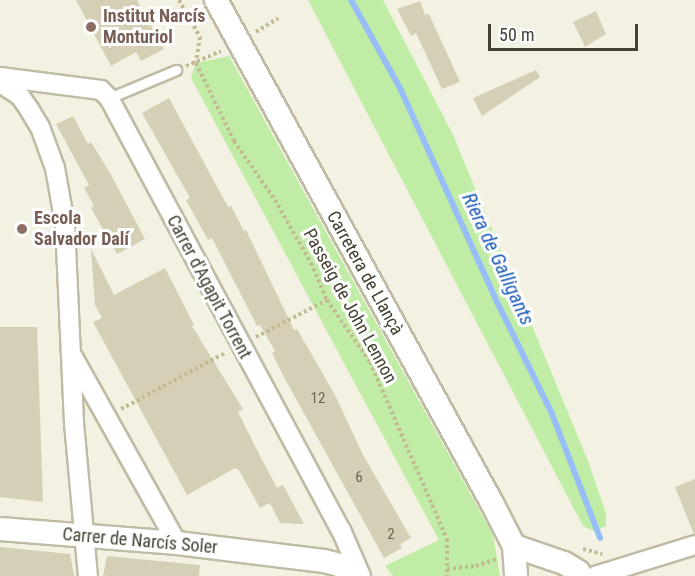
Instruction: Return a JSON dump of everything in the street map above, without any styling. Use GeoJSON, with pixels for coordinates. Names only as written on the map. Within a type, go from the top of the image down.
{"type":"FeatureCollection","features":[{"type":"Feature","properties":{"kind":"street","name":"Carretera de Llançà"},"geometry":{"type":"LineString","coordinates":[[216,0],[514,546],[516,576]]}},
{"type":"Feature","properties":{"kind":"street"},"geometry":{"type":"LineString","coordinates":[[0,77],[100,90],[109,98]]}},
{"type":"Feature","properties":{"kind":"street"},"geometry":{"type":"LineString","coordinates":[[0,83],[20,96],[40,127],[55,168],[65,224],[82,536],[88,576]]}},
{"type":"Feature","properties":{"kind":"street"},"geometry":{"type":"LineString","coordinates":[[29,109],[36,95],[54,84]]}},
{"type":"Feature","properties":{"kind":"street","name":"Carrer d'Agapit Torrent"},"geometry":{"type":"LineString","coordinates":[[109,98],[341,530],[361,576]]}},
{"type":"Feature","properties":{"kind":"street"},"geometry":{"type":"LineString","coordinates":[[71,353],[177,543]]}},
{"type":"Feature","properties":{"kind":"street","name":"Carrer de Narcís Soler"},"geometry":{"type":"LineString","coordinates":[[0,529],[177,543],[324,561],[340,565],[352,576]]}},
{"type":"Feature","properties":{"kind":"street"},"geometry":{"type":"LineString","coordinates":[[542,576],[560,572],[587,575],[664,556],[695,544]]}},
{"type":"Feature","properties":{"kind":"street"},"geometry":{"type":"LineString","coordinates":[[514,546],[564,563],[587,575]]}},
{"type":"Feature","properties":{"kind":"street","name":"Carrer de Narcís Soler"},"geometry":{"type":"LineString","coordinates":[[280,556],[311,576]]}},
{"type":"Feature","properties":{"kind":"street"},"geometry":{"type":"LineString","coordinates":[[643,576],[664,556]]}},
{"type":"Feature","properties":{"kind":"lane"},"geometry":{"type":"LineString","coordinates":[[109,98],[176,70]]}},
{"type":"Feature","properties":{"kind":"path","name":"Passeig de John Lennon"},"geometry":{"type":"LineString","coordinates":[[179,0],[200,37],[196,63],[234,141],[275,200],[310,263],[327,300],[370,362],[447,539],[447,576]]}},
{"type":"Feature","properties":{"kind":"path"},"geometry":{"type":"LineString","coordinates":[[106,417],[327,300]]}},
{"type":"Feature","properties":{"kind":"green space"},"geometry":{"type":"Polygon","coordinates":[[[308,0],[383,0],[453,135],[588,461],[606,513],[606,526],[594,531],[583,526],[308,0]]]}},
{"type":"Feature","properties":{"kind":"green space"},"geometry":{"type":"Polygon","coordinates":[[[229,56],[493,535],[500,576],[393,576],[385,566],[439,540],[191,78],[196,63],[229,56]]]}},
{"type":"Feature","properties":{"kind":"building"},"geometry":{"type":"Polygon","coordinates":[[[76,0],[137,0],[164,49],[141,61],[136,52],[111,66],[76,0]]]}},
{"type":"Feature","properties":{"kind":"building"},"geometry":{"type":"Polygon","coordinates":[[[420,1],[425,15],[429,14],[460,82],[442,89],[416,33],[411,36],[397,9],[420,1]]]}},
{"type":"Feature","properties":{"kind":"building"},"geometry":{"type":"Polygon","coordinates":[[[596,11],[606,34],[585,47],[573,22],[596,11]]]}},
{"type":"Feature","properties":{"kind":"building"},"geometry":{"type":"Polygon","coordinates":[[[536,70],[540,77],[482,116],[473,98],[536,70]]]}},
{"type":"Feature","properties":{"kind":"building"},"geometry":{"type":"Polygon","coordinates":[[[169,98],[228,207],[231,206],[244,231],[246,230],[294,330],[297,329],[335,395],[363,455],[411,538],[400,544],[402,548],[384,558],[285,379],[272,353],[275,351],[260,325],[257,326],[212,238],[208,240],[186,200],[190,198],[142,113],[169,98]]]}},
{"type":"Feature","properties":{"kind":"building"},"geometry":{"type":"Polygon","coordinates":[[[73,116],[88,144],[91,142],[110,173],[145,239],[117,254],[91,208],[94,206],[84,188],[89,185],[56,124],[73,116]]]}},
{"type":"Feature","properties":{"kind":"building"},"geometry":{"type":"Polygon","coordinates":[[[91,249],[114,295],[165,268],[194,325],[192,326],[243,409],[238,412],[277,488],[283,485],[304,524],[280,523],[270,503],[260,508],[239,470],[235,468],[187,495],[93,322],[102,318],[95,305],[91,249]]]}},
{"type":"Feature","properties":{"kind":"building"},"geometry":{"type":"Polygon","coordinates":[[[0,327],[37,327],[43,502],[0,497],[0,327]]]}},
{"type":"Feature","properties":{"kind":"building"},"geometry":{"type":"Polygon","coordinates":[[[695,479],[695,534],[694,534],[675,487],[695,479]]]}},
{"type":"Feature","properties":{"kind":"building"},"geometry":{"type":"Polygon","coordinates":[[[0,547],[70,554],[74,576],[0,576],[0,547]]]}},
{"type":"Feature","properties":{"kind":"building"},"geometry":{"type":"Polygon","coordinates":[[[107,556],[200,565],[199,576],[103,576],[107,556]]]}},
{"type":"Feature","properties":{"kind":"waterway","name":"Riera de Galligants"},"geometry":{"type":"LineString","coordinates":[[351,0],[400,88],[497,302],[552,414],[600,538]]}},
{"type":"Feature","properties":{"kind":"place","name":"Institut Narcís Monturiol"},"geometry":{"type":"Point","coordinates":[91,27]}},
{"type":"Feature","properties":{"kind":"place","name":"Escola Salvador Dalí"},"geometry":{"type":"Point","coordinates":[22,229]}}]}
